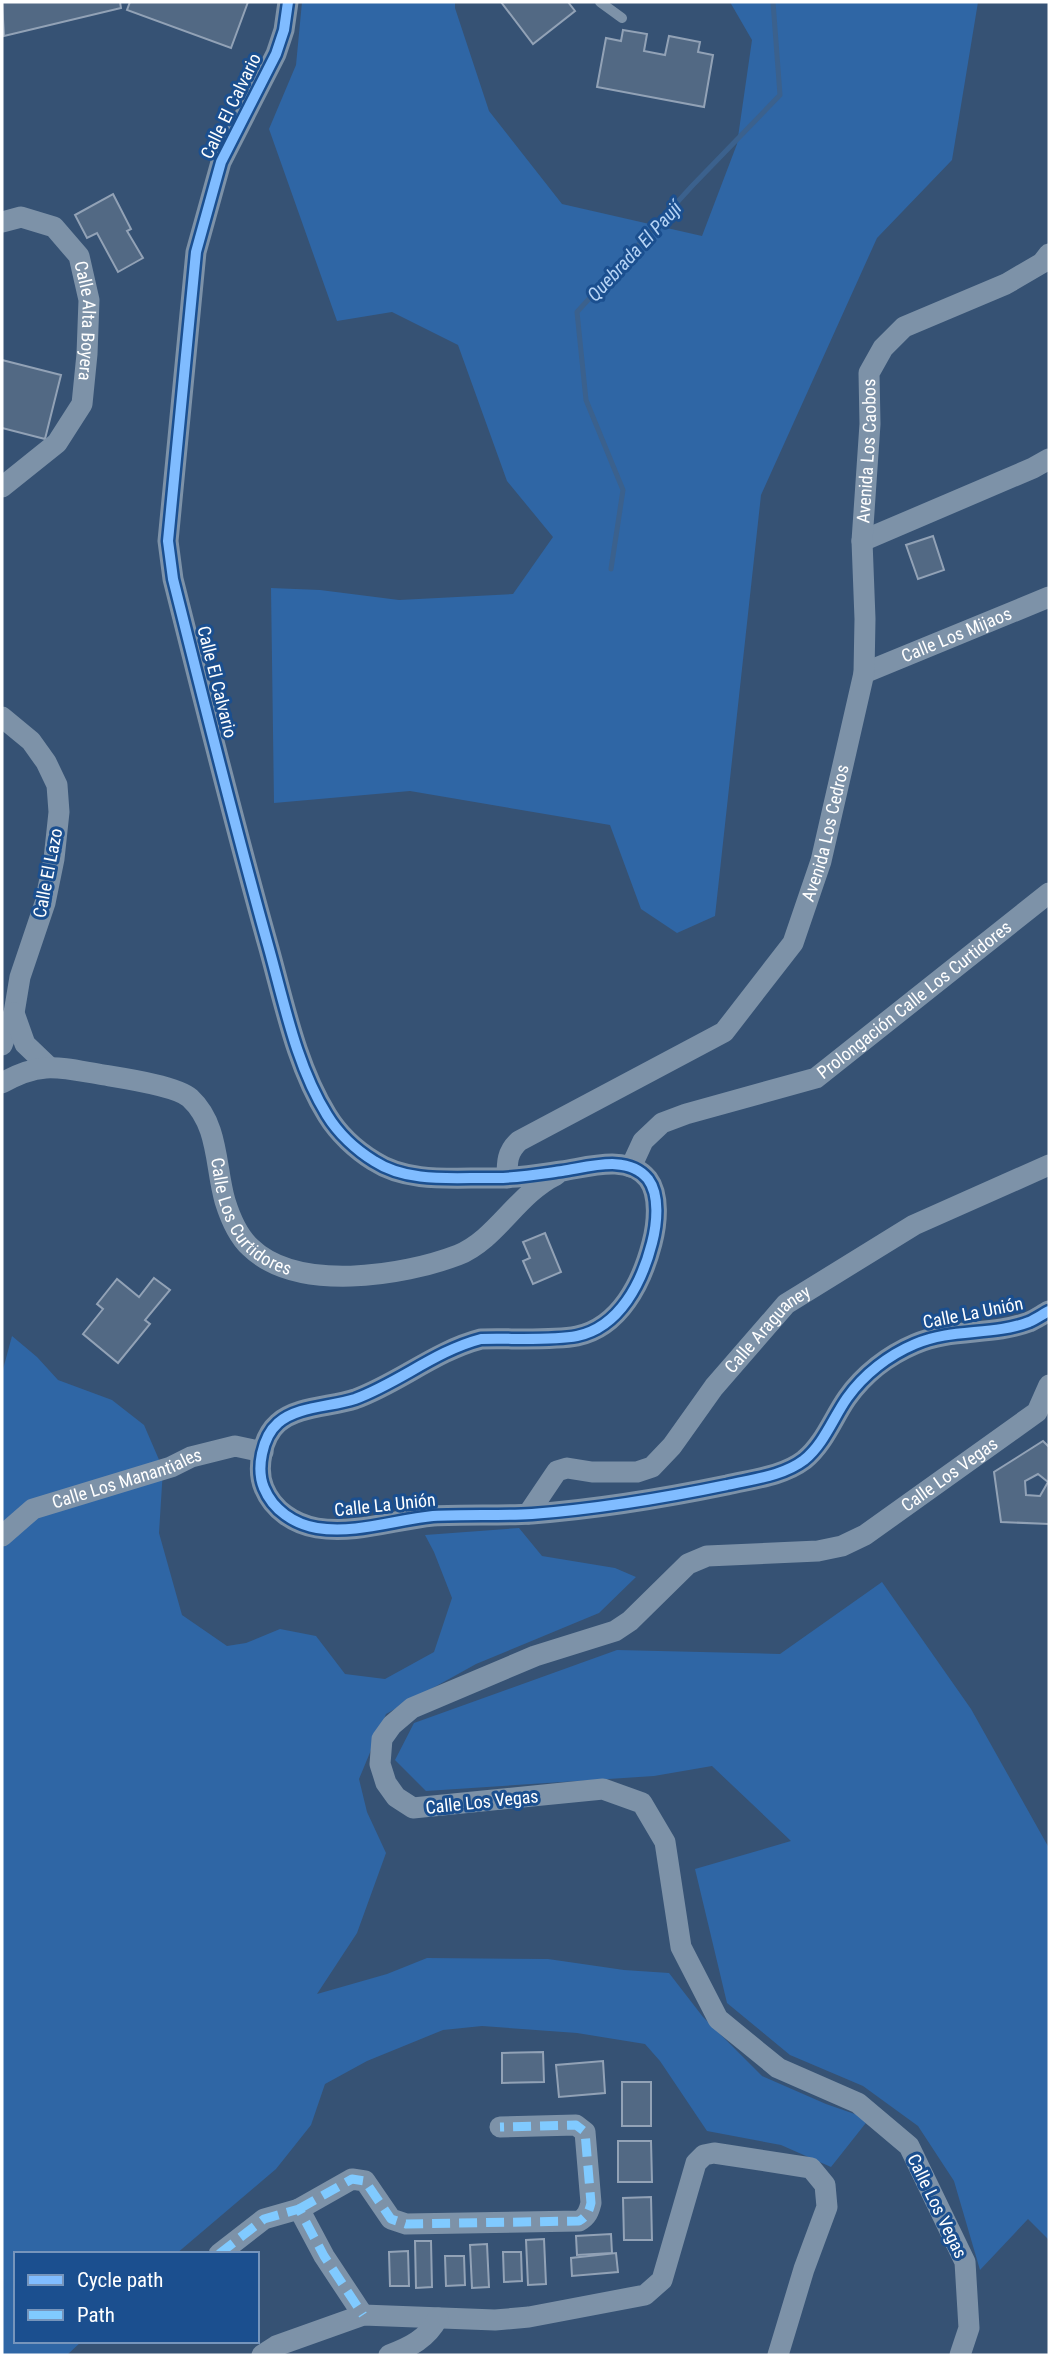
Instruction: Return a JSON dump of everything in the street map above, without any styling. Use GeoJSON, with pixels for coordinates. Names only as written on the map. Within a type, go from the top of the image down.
{"type":"FeatureCollection","features":[{"type":"Feature","properties":{"kind":"street","name":"Calle El Calvario"},"geometry":{"type":"LineString","coordinates":[[288,2],[284,30],[276,54],[221,162],[197,252],[169,518],[168,541],[173,579],[238,838],[273,964],[299,1051],[327,1115],[337,1130],[358,1150],[388,1169],[403,1174],[506,1178],[564,1171]]}},
{"type":"Feature","properties":{"kind":"street","name":"Calle Alta Boyera"},"geometry":{"type":"LineString","coordinates":[[2,222],[21,217],[54,227],[79,256],[89,300],[82,404],[57,443],[2,487]]}},
{"type":"Feature","properties":{"kind":"street","name":"Avenida Los Caobos"},"geometry":{"type":"LineString","coordinates":[[862,541],[870,424],[869,373],[883,348],[904,327],[1006,284],[1042,262],[1049,254]]}},
{"type":"Feature","properties":{"kind":"street"},"geometry":{"type":"LineString","coordinates":[[862,541],[1049,459]]}},
{"type":"Feature","properties":{"kind":"street","name":"Avenida Los Cedros"},"geometry":{"type":"LineString","coordinates":[[506,1178],[507,1158],[519,1141],[704,1033],[724,1032],[793,943],[821,861],[864,673],[862,541]]}},
{"type":"Feature","properties":{"kind":"street","name":"Calle Los Mijaos"},"geometry":{"type":"LineString","coordinates":[[864,673],[1049,597]]}},
{"type":"Feature","properties":{"kind":"street","name":"Calle El Lazo"},"geometry":{"type":"LineString","coordinates":[[2,717],[31,741],[46,762],[57,785],[59,812],[46,903],[20,978],[14,1013],[2,1045]]}},
{"type":"Feature","properties":{"kind":"street","name":"Prolongación Calle Los Curtidores"},"geometry":{"type":"LineString","coordinates":[[631,1167],[643,1141],[662,1123],[816,1078],[1049,892]]}},
{"type":"Feature","properties":{"kind":"street"},"geometry":{"type":"LineString","coordinates":[[14,1013],[25,1044],[48,1066]]}},
{"type":"Feature","properties":{"kind":"street","name":"Calle Los Curtidores"},"geometry":{"type":"LineString","coordinates":[[2,1083],[16,1074],[48,1066],[135,1081],[188,1096],[206,1116],[233,1224],[250,1247],[272,1262],[298,1272],[320,1275],[387,1272],[426,1265],[477,1246],[512,1209],[549,1178],[564,1171]]}},
{"type":"Feature","properties":{"kind":"street"},"geometry":{"type":"LineString","coordinates":[[564,1171],[605,1164],[631,1167]]}},
{"type":"Feature","properties":{"kind":"street","name":"Calle Araguaney"},"geometry":{"type":"LineString","coordinates":[[528,1514],[556,1471],[567,1468],[592,1472],[638,1472],[652,1467],[672,1446],[714,1387],[786,1304],[914,1225],[1049,1165]]}},
{"type":"Feature","properties":{"kind":"street","name":"Calle La Unión"},"geometry":{"type":"LineString","coordinates":[[631,1167],[649,1180],[653,1190],[656,1202],[655,1229],[640,1278],[630,1298],[615,1315],[597,1328],[574,1336],[481,1339],[455,1347],[379,1389],[339,1404],[285,1418],[266,1437],[263,1452],[262,1483],[275,1507],[287,1516],[315,1528],[355,1529],[434,1516],[528,1514],[687,1493],[769,1476],[804,1460],[817,1447],[847,1398],[867,1375],[914,1344],[936,1336],[1003,1328],[1048,1317]]}},
{"type":"Feature","properties":{"kind":"street"},"geometry":{"type":"LineString","coordinates":[[506,1178],[513,1185],[515,1196],[512,1209]]}},
{"type":"Feature","properties":{"kind":"street","name":"Calle Los Vegas"},"geometry":{"type":"LineString","coordinates":[[960,2355],[969,2328],[965,2262],[909,2146],[858,2102],[778,2068],[718,2019],[681,1947],[665,1842],[642,1803],[603,1789],[413,1808],[396,1797],[386,1783],[380,1764],[382,1739],[391,1725],[412,1708],[535,1656],[615,1631],[630,1621],[688,1564],[707,1556],[730,1553],[818,1551],[842,1546],[865,1535],[1037,1412],[1049,1385]]}},
{"type":"Feature","properties":{"kind":"street","name":"Calle Los Manantiales"},"geometry":{"type":"LineString","coordinates":[[2,1536],[33,1509],[171,1467],[191,1457],[234,1446],[263,1452]]}},
{"type":"Feature","properties":{"kind":"street"},"geometry":{"type":"LineString","coordinates":[[222,2252],[264,2219],[299,2209],[352,2179],[365,2181],[391,2219],[406,2224],[579,2221],[583,2218],[591,2203],[584,2132],[581,2127],[500,2127]]}},
{"type":"Feature","properties":{"kind":"street"},"geometry":{"type":"LineString","coordinates":[[262,2355],[276,2346],[363,2315],[495,2320],[529,2317],[645,2295],[662,2280],[696,2163],[704,2155],[714,2153],[811,2168],[825,2185],[827,2207],[804,2269],[778,2355]]}},
{"type":"Feature","properties":{"kind":"street"},"geometry":{"type":"LineString","coordinates":[[299,2209],[324,2256],[363,2315]]}},
{"type":"Feature","properties":{"kind":"street"},"geometry":{"type":"LineString","coordinates":[[388,2355],[419,2342],[439,2318]]}},
{"type":"Feature","properties":{"kind":"lane"},"geometry":{"type":"LineString","coordinates":[[600,2],[622,18]]}},
{"type":"Feature","properties":{"kind":"shaded area"},"geometry":{"type":"Polygon","coordinates":[[[302,2],[455,2],[489,111],[562,204],[702,236],[737,144],[752,40],[730,2],[978,2],[952,160],[877,238],[761,495],[715,916],[677,933],[641,909],[610,825],[410,791],[274,803],[271,588],[320,590],[399,600],[513,594],[553,537],[507,481],[458,345],[392,312],[337,321],[269,129],[296,65],[302,2]]]}},
{"type":"Feature","properties":{"kind":"shaded area"},"geometry":{"type":"Polygon","coordinates":[[[12,1336],[37,1357],[58,1380],[112,1400],[144,1425],[163,1469],[159,1533],[182,1615],[227,1646],[246,1643],[280,1629],[316,1636],[345,1674],[385,1679],[434,1652],[452,1598],[425,1535],[519,1528],[542,1556],[615,1568],[636,1577],[599,1613],[476,1664],[386,1714],[359,1779],[367,1812],[386,1853],[357,1933],[317,1994],[387,1974],[427,1958],[548,1959],[624,1970],[669,1973],[703,2017],[762,2076],[826,2104],[869,2119],[831,2167],[781,2145],[707,2131],[660,2061],[645,2044],[577,2033],[482,2026],[443,2030],[367,2061],[325,2084],[311,2125],[276,2169],[178,2252],[14,2252],[14,2343],[80,2343],[67,2355],[2,2355],[2,1373],[12,1336]]]}},
{"type":"Feature","properties":{"kind":"shaded area"},"geometry":{"type":"Polygon","coordinates":[[[882,1582],[971,1709],[1049,1848],[1049,2240],[1028,2219],[980,2270],[954,2181],[918,2126],[863,2086],[790,2055],[727,2003],[695,1869],[791,1841],[712,1766],[654,1776],[426,1791],[395,1760],[414,1723],[617,1650],[780,1654],[882,1582]]]}},
{"type":"Feature","properties":{"kind":"building"},"geometry":{"type":"Polygon","coordinates":[[[2,2],[120,2],[121,8],[4,36],[2,2]]]}},
{"type":"Feature","properties":{"kind":"building"},"geometry":{"type":"Polygon","coordinates":[[[130,2],[248,2],[231,48],[127,10],[130,2]]]}},
{"type":"Feature","properties":{"kind":"building"},"geometry":{"type":"Polygon","coordinates":[[[501,2],[568,2],[575,11],[533,44],[501,2]]]}},
{"type":"Feature","properties":{"kind":"building"},"geometry":{"type":"Polygon","coordinates":[[[623,30],[647,34],[644,51],[665,55],[669,36],[700,42],[698,52],[713,55],[704,107],[597,87],[606,38],[621,41],[623,30]]]}},
{"type":"Feature","properties":{"kind":"building"},"geometry":{"type":"Polygon","coordinates":[[[113,194],[131,229],[127,231],[143,258],[118,272],[97,233],[87,238],[75,215],[113,194]]]}},
{"type":"Feature","properties":{"kind":"building"},"geometry":{"type":"Polygon","coordinates":[[[2,360],[61,375],[45,439],[2,428],[2,360]]]}},
{"type":"Feature","properties":{"kind":"building"},"geometry":{"type":"Polygon","coordinates":[[[933,536],[944,570],[918,579],[906,545],[933,536]]]}},
{"type":"Feature","properties":{"kind":"building"},"geometry":{"type":"Polygon","coordinates":[[[545,1233],[561,1272],[533,1284],[523,1261],[530,1258],[523,1242],[545,1233]]]}},
{"type":"Feature","properties":{"kind":"building"},"geometry":{"type":"Polygon","coordinates":[[[154,1278],[170,1290],[145,1320],[150,1324],[118,1363],[83,1334],[103,1309],[97,1304],[117,1279],[139,1297],[154,1278]]]}},
{"type":"Feature","properties":{"kind":"building"},"geometry":{"type":"Polygon","coordinates":[[[1043,1441],[1049,1447],[1049,1524],[1001,1522],[994,1472],[1043,1441]],[[1038,1474],[1025,1481],[1026,1495],[1040,1496],[1048,1482],[1038,1474]]]}},
{"type":"Feature","properties":{"kind":"building"},"geometry":{"type":"Polygon","coordinates":[[[543,2052],[544,2082],[502,2083],[502,2053],[543,2052]]]}},
{"type":"Feature","properties":{"kind":"building"},"geometry":{"type":"Polygon","coordinates":[[[603,2061],[605,2093],[559,2097],[556,2065],[603,2061]]]}},
{"type":"Feature","properties":{"kind":"building"},"geometry":{"type":"Polygon","coordinates":[[[622,2082],[651,2082],[651,2126],[622,2126],[622,2082]]]}},
{"type":"Feature","properties":{"kind":"building"},"geometry":{"type":"Polygon","coordinates":[[[618,2141],[651,2141],[652,2182],[618,2182],[618,2141]]]}},
{"type":"Feature","properties":{"kind":"building"},"geometry":{"type":"Polygon","coordinates":[[[651,2197],[652,2240],[624,2240],[623,2198],[651,2197]]]}},
{"type":"Feature","properties":{"kind":"building"},"geometry":{"type":"Polygon","coordinates":[[[611,2234],[612,2253],[577,2255],[576,2236],[611,2234]]]}},
{"type":"Feature","properties":{"kind":"building"},"geometry":{"type":"Polygon","coordinates":[[[544,2239],[546,2284],[528,2285],[526,2240],[544,2239]]]}},
{"type":"Feature","properties":{"kind":"building"},"geometry":{"type":"Polygon","coordinates":[[[415,2241],[431,2241],[432,2287],[416,2288],[415,2241]]]}},
{"type":"Feature","properties":{"kind":"building"},"geometry":{"type":"Polygon","coordinates":[[[487,2244],[489,2287],[472,2288],[470,2245],[487,2244]]]}},
{"type":"Feature","properties":{"kind":"building"},"geometry":{"type":"Polygon","coordinates":[[[408,2251],[409,2286],[390,2286],[389,2252],[408,2251]]]}},
{"type":"Feature","properties":{"kind":"building"},"geometry":{"type":"Polygon","coordinates":[[[503,2252],[521,2252],[522,2281],[504,2282],[503,2252]]]}},
{"type":"Feature","properties":{"kind":"building"},"geometry":{"type":"Polygon","coordinates":[[[616,2253],[618,2272],[572,2276],[571,2258],[616,2253]]]}},
{"type":"Feature","properties":{"kind":"building"},"geometry":{"type":"Polygon","coordinates":[[[445,2256],[464,2256],[465,2285],[446,2286],[445,2256]]]}},
{"type":"Feature","properties":{"kind":"waterway","name":"Quebrada El Paují"},"geometry":{"type":"LineString","coordinates":[[611,569],[623,490],[586,400],[577,312],[780,95],[773,2]]}},
{"type":"Feature","properties":{"kind":"marked path"},"geometry":{"type":"LineString","coordinates":[[299,2209],[352,2179],[365,2181],[391,2219],[406,2224],[579,2221],[584,2218],[591,2203],[585,2132],[576,2125],[500,2127]]}},
{"type":"Feature","properties":{"kind":"marked path"},"geometry":{"type":"LineString","coordinates":[[222,2252],[264,2219],[299,2209],[324,2256],[363,2315]]}},
{"type":"Feature","properties":{"kind":"cycle path"},"geometry":{"type":"LineString","coordinates":[[288,2],[284,30],[276,54],[221,162],[196,252],[168,541],[173,579],[196,671],[292,1033],[316,1096],[331,1122],[367,1157],[388,1168],[434,1178],[497,1178],[619,1164],[640,1171],[648,1179],[654,1193],[656,1219],[642,1273],[627,1301],[605,1323],[592,1331],[567,1338],[481,1339],[464,1344],[355,1399],[304,1410],[286,1417],[272,1429],[264,1445],[261,1472],[268,1496],[285,1515],[300,1523],[317,1528],[346,1529],[433,1516],[520,1515],[581,1509],[655,1499],[757,1479],[787,1470],[811,1454],[854,1389],[869,1373],[896,1354],[929,1339],[1015,1326],[1049,1311]]}}]}
